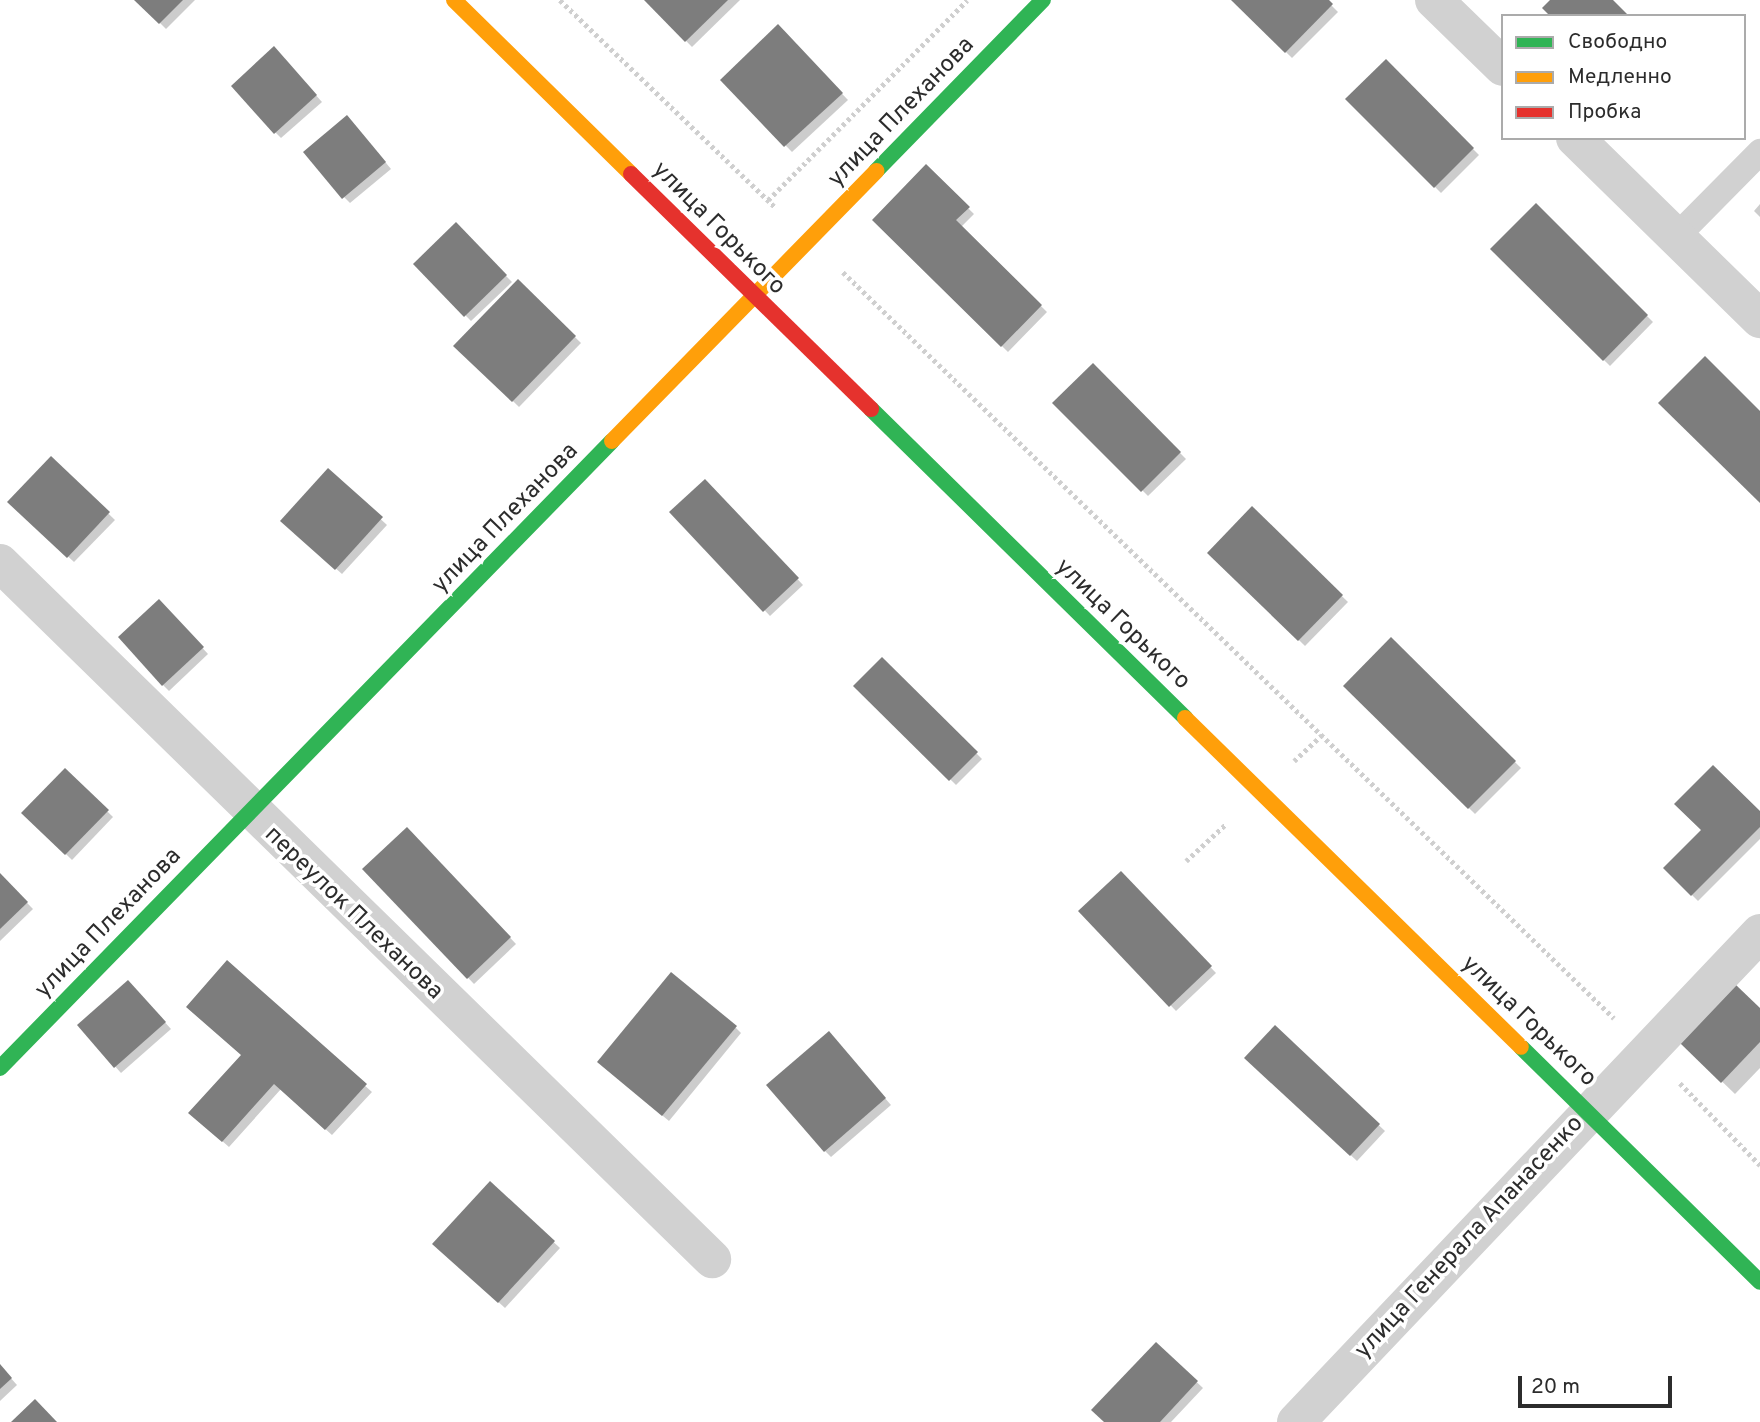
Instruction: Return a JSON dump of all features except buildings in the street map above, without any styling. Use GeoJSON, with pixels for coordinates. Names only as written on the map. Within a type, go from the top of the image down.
{"type":"FeatureCollection","features":[{"type":"Feature","properties":{"kind":"street","name":"улица Горького"},"geometry":{"type":"LineString","coordinates":[[454,0],[1760,1282]]}},
{"type":"Feature","properties":{"kind":"street","name":"улица Плеханова"},"geometry":{"type":"LineString","coordinates":[[0,1068],[1043,0]]}},
{"type":"Feature","properties":{"kind":"street"},"geometry":{"type":"LineString","coordinates":[[1434,0],[1501,65]]}},
{"type":"Feature","properties":{"kind":"street"},"geometry":{"type":"LineString","coordinates":[[1577,140],[1760,319]]}},
{"type":"Feature","properties":{"kind":"street","name":"переулок Плеханова"},"geometry":{"type":"LineString","coordinates":[[0,563],[249,813],[712,1259]]}},
{"type":"Feature","properties":{"kind":"street","name":"улица Генерала Апанасенко"},"geometry":{"type":"LineString","coordinates":[[1296,1422],[1760,933]]}},
{"type":"Feature","properties":{"kind":"lane"},"geometry":{"type":"LineString","coordinates":[[1676,237],[1760,152]]}},
{"type":"Feature","properties":{"kind":"path"},"geometry":{"type":"LineString","coordinates":[[560,0],[1648,1051],[1760,1165]]}},
{"type":"Feature","properties":{"kind":"path"},"geometry":{"type":"LineString","coordinates":[[768,200],[967,0]]}},
{"type":"Feature","properties":{"kind":"traffic: fast"},"geometry":{"type":"LineString","coordinates":[[876,171],[1043,0]]}},
{"type":"Feature","properties":{"kind":"traffic: fast"},"geometry":{"type":"LineString","coordinates":[[871,409],[1185,718]]}},
{"type":"Feature","properties":{"kind":"traffic: fast"},"geometry":{"type":"LineString","coordinates":[[0,1068],[612,441]]}},
{"type":"Feature","properties":{"kind":"traffic: fast"},"geometry":{"type":"LineString","coordinates":[[1521,1047],[1760,1282]]}},
{"type":"Feature","properties":{"kind":"traffic: slow"},"geometry":{"type":"LineString","coordinates":[[454,0],[631,174]]}},
{"type":"Feature","properties":{"kind":"traffic: slow"},"geometry":{"type":"LineString","coordinates":[[612,441],[876,171]]}},
{"type":"Feature","properties":{"kind":"traffic: slow"},"geometry":{"type":"LineString","coordinates":[[1185,718],[1521,1047]]}},
{"type":"Feature","properties":{"kind":"traffic: jam"},"geometry":{"type":"LineString","coordinates":[[631,174],[871,409]]}}]}
